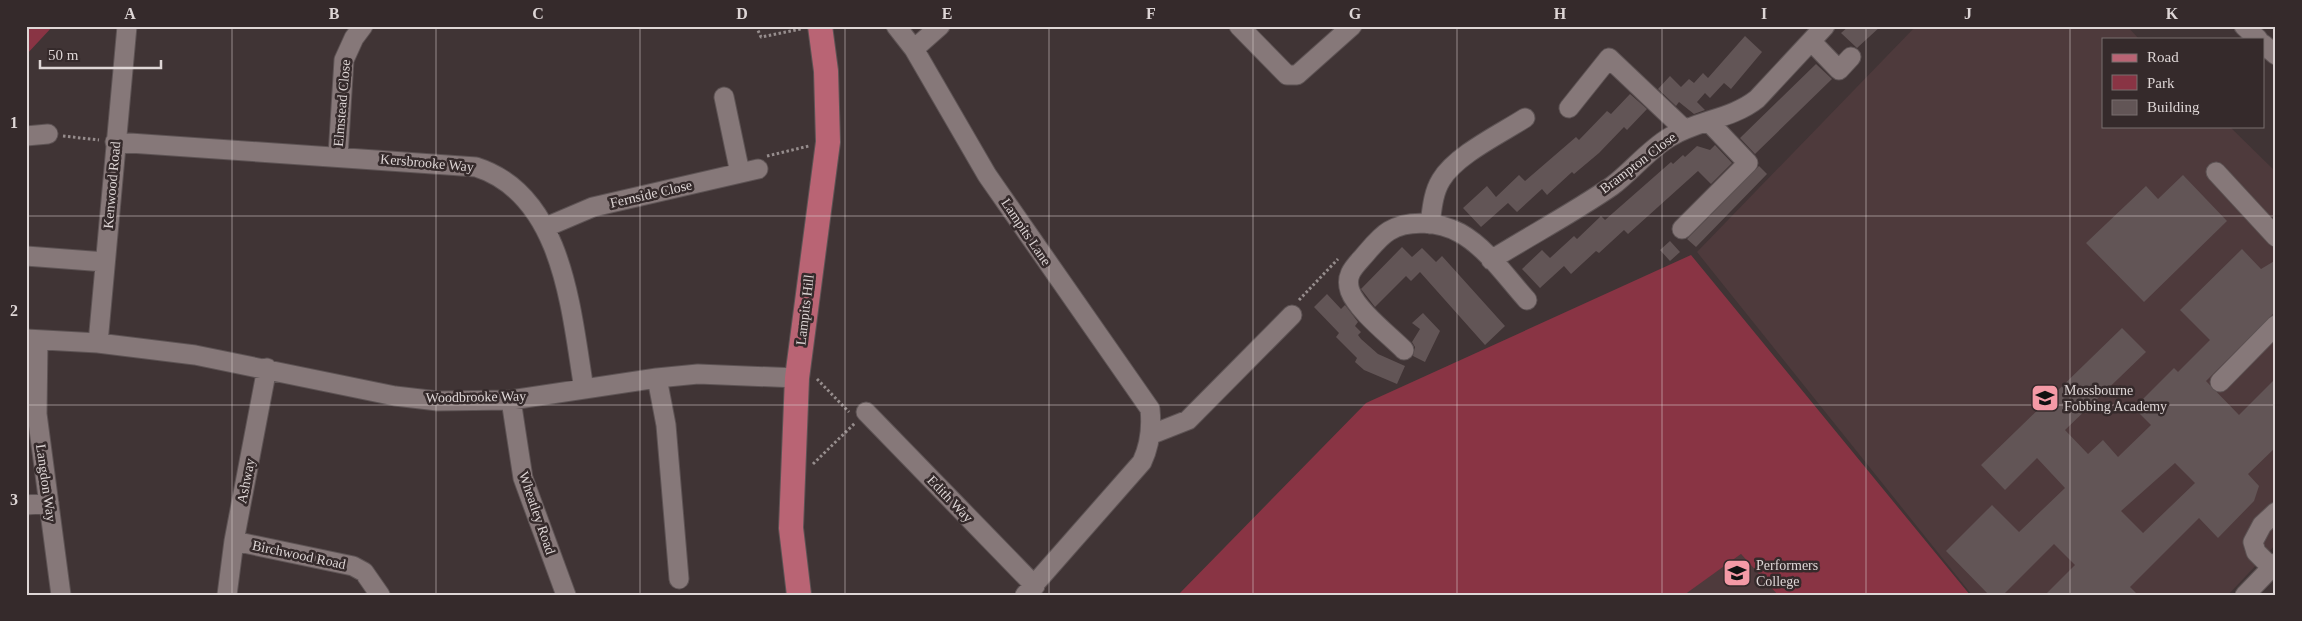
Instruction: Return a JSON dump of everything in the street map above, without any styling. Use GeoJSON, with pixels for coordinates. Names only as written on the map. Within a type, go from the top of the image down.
{"type":"FeatureCollection","features":[{"type":"Feature","properties":{"kind":"main road","name":"Lampits Hill"},"geometry":{"type":"LineString","coordinates":[[799,595],[791,528],[797,378],[828,142],[826,72],[811,27]]}},
{"type":"Feature","properties":{"kind":"street","name":"Kenwood Road"},"geometry":{"type":"LineString","coordinates":[[98,343],[127,26]]}},
{"type":"Feature","properties":{"kind":"street","name":"Elmstead Close"},"geometry":{"type":"LineString","coordinates":[[338,156],[344,60],[354,38],[364,26]]}},
{"type":"Feature","properties":{"kind":"street","name":"Lampits Lane"},"geometry":{"type":"LineString","coordinates":[[896,26],[914,49],[987,175],[1150,409],[1152,423],[1148,448],[1142,462],[1030,590]]}},
{"type":"Feature","properties":{"kind":"street"},"geometry":{"type":"LineString","coordinates":[[914,49],[940,26]]}},
{"type":"Feature","properties":{"kind":"street"},"geometry":{"type":"LineString","coordinates":[[1239,26],[1286,76],[1291,77],[1297,74],[1352,26]]}},
{"type":"Feature","properties":{"kind":"street","name":"Brampton Close"},"geometry":{"type":"LineString","coordinates":[[1491,260],[1612,185],[1657,145],[1684,129],[1709,122],[1745,108],[1757,99],[1825,26]]}},
{"type":"Feature","properties":{"kind":"street"},"geometry":{"type":"LineString","coordinates":[[2244,26],[2257,38]]}},
{"type":"Feature","properties":{"kind":"street"},"geometry":{"type":"LineString","coordinates":[[1811,41],[1838,70],[1851,57]]}},
{"type":"Feature","properties":{"kind":"street"},"geometry":{"type":"LineString","coordinates":[[2264,45],[2276,55]]}},
{"type":"Feature","properties":{"kind":"street"},"geometry":{"type":"LineString","coordinates":[[1569,108],[1609,58],[1684,129]]}},
{"type":"Feature","properties":{"kind":"street"},"geometry":{"type":"LineString","coordinates":[[724,97],[749,171]]}},
{"type":"Feature","properties":{"kind":"street"},"geometry":{"type":"LineString","coordinates":[[1430,224],[1434,199],[1442,179],[1456,162],[1525,118]]}},
{"type":"Feature","properties":{"kind":"street"},"geometry":{"type":"LineString","coordinates":[[1682,229],[1748,163],[1709,122]]}},
{"type":"Feature","properties":{"kind":"street"},"geometry":{"type":"LineString","coordinates":[[26,136],[48,134]]}},
{"type":"Feature","properties":{"kind":"street","name":"Kersbrooke Way"},"geometry":{"type":"LineString","coordinates":[[115,142],[338,156],[476,167],[493,172],[522,193],[546,227],[571,311],[584,390]]}},
{"type":"Feature","properties":{"kind":"street","name":"Fernside Close"},"geometry":{"type":"LineString","coordinates":[[546,227],[593,207],[749,171]]}},
{"type":"Feature","properties":{"kind":"street"},"geometry":{"type":"LineString","coordinates":[[2216,172],[2276,237]]}},
{"type":"Feature","properties":{"kind":"street"},"geometry":{"type":"LineString","coordinates":[[1404,350],[1357,304],[1350,292],[1349,277],[1350,272],[1390,231],[1403,225],[1430,224],[1459,233],[1480,248],[1527,300]]}},
{"type":"Feature","properties":{"kind":"street"},"geometry":{"type":"LineString","coordinates":[[26,256],[105,262]]}},
{"type":"Feature","properties":{"kind":"street"},"geometry":{"type":"LineString","coordinates":[[1150,436],[1188,420],[1292,315]]}},
{"type":"Feature","properties":{"kind":"street"},"geometry":{"type":"LineString","coordinates":[[2220,382],[2276,325]]}},
{"type":"Feature","properties":{"kind":"street","name":"Woodbrooke Way"},"geometry":{"type":"LineString","coordinates":[[32,340],[98,343],[196,354],[395,396],[438,401],[511,400],[657,378],[698,374],[797,378]]}},
{"type":"Feature","properties":{"kind":"street","name":"Langdon Way"},"geometry":{"type":"LineString","coordinates":[[32,340],[36,400],[62,595]]}},
{"type":"Feature","properties":{"kind":"street","name":"Ashway"},"geometry":{"type":"LineString","coordinates":[[227,595],[234,542],[267,368]]}},
{"type":"Feature","properties":{"kind":"street"},"geometry":{"type":"LineString","coordinates":[[657,378],[666,425],[679,579]]}},
{"type":"Feature","properties":{"kind":"street","name":"Wheatley Road"},"geometry":{"type":"LineString","coordinates":[[511,400],[523,478],[566,595]]}},
{"type":"Feature","properties":{"kind":"street","name":"Edith Way"},"geometry":{"type":"LineString","coordinates":[[866,412],[1030,590]]}},
{"type":"Feature","properties":{"kind":"street"},"geometry":{"type":"LineString","coordinates":[[26,505],[49,503]]}},
{"type":"Feature","properties":{"kind":"street"},"geometry":{"type":"LineString","coordinates":[[2245,595],[2274,565],[2256,552],[2252,542],[2262,525],[2276,512]]}},
{"type":"Feature","properties":{"kind":"street","name":"Birchwood Road"},"geometry":{"type":"LineString","coordinates":[[234,542],[353,566],[364,572],[380,595]]}},
{"type":"Feature","properties":{"kind":"path"},"geometry":{"type":"LineString","coordinates":[[756,26],[762,37],[811,27]]}},
{"type":"Feature","properties":{"kind":"path"},"geometry":{"type":"LineString","coordinates":[[48,134],[115,142]]}},
{"type":"Feature","properties":{"kind":"path"},"geometry":{"type":"LineString","coordinates":[[749,171],[760,157],[828,142]]}},
{"type":"Feature","properties":{"kind":"path"},"geometry":{"type":"LineString","coordinates":[[1292,315],[1292,307],[1340,257]]}},
{"type":"Feature","properties":{"kind":"path"},"geometry":{"type":"LineString","coordinates":[[793,484],[866,412],[859,405],[850,413],[814,376],[797,378]]}},
{"type":"Feature","properties":{"kind":"shaded area","name":"Mossbourne Fobbing Academy"},"geometry":{"type":"Polygon","coordinates":[[[1916,26],[2127,26],[2138,38],[2102,38],[2102,128],[2231,128],[2276,172],[2276,544],[2228,595],[1972,595],[1697,252],[1916,26]]]}},
{"type":"Feature","properties":{"kind":"shaded area","name":"Performers College"},"geometry":{"type":"Polygon","coordinates":[[[1741,554],[1780,595],[1684,595],[1687,592],[1741,554]]]}},
{"type":"Feature","properties":{"kind":"green space"},"geometry":{"type":"Polygon","coordinates":[[[26,26],[53,26],[26,55],[26,26]]]}},
{"type":"Feature","properties":{"kind":"green space"},"geometry":{"type":"Polygon","coordinates":[[[1691,255],[1970,595],[1778,595],[1741,554],[1684,595],[1178,595],[1366,403],[1691,255]]]}},
{"type":"Feature","properties":{"kind":"building"},"geometry":{"type":"Polygon","coordinates":[[[1849,26],[1881,26],[1857,48],[1841,33],[1849,26]]]}},
{"type":"Feature","properties":{"kind":"building"},"geometry":{"type":"Polygon","coordinates":[[[1745,36],[1762,52],[1731,89],[1724,83],[1710,98],[1705,93],[1697,102],[1705,110],[1694,114],[1679,102],[1676,106],[1658,89],[1670,76],[1681,87],[1689,79],[1694,83],[1703,73],[1708,78],[1745,36]]]}},
{"type":"Feature","properties":{"kind":"building"},"geometry":{"type":"Polygon","coordinates":[[[1816,64],[1832,79],[1755,154],[1740,138],[1816,64]]]}},
{"type":"Feature","properties":{"kind":"building"},"geometry":{"type":"Polygon","coordinates":[[[1630,94],[1647,109],[1627,130],[1624,127],[1599,153],[1574,174],[1572,172],[1547,195],[1542,189],[1517,212],[1508,203],[1481,227],[1463,208],[1487,186],[1496,197],[1519,175],[1525,181],[1576,137],[1579,140],[1607,111],[1611,114],[1630,94]]]}},
{"type":"Feature","properties":{"kind":"building"},"geometry":{"type":"Polygon","coordinates":[[[1715,145],[1732,163],[1711,184],[1698,171],[1628,234],[1624,230],[1599,253],[1596,251],[1571,274],[1564,266],[1540,288],[1522,269],[1542,250],[1550,258],[1574,236],[1577,239],[1601,216],[1605,220],[1671,162],[1673,164],[1683,155],[1685,157],[1697,146],[1710,150],[1715,145]]]}},
{"type":"Feature","properties":{"kind":"building"},"geometry":{"type":"Polygon","coordinates":[[[1759,166],[1767,174],[1696,247],[1687,239],[1759,166]]]}},
{"type":"Feature","properties":{"kind":"building"},"geometry":{"type":"Polygon","coordinates":[[[2183,175],[2227,221],[2144,302],[2086,243],[2146,186],[2158,199],[2183,175]]]}},
{"type":"Feature","properties":{"kind":"building"},"geometry":{"type":"Polygon","coordinates":[[[1670,241],[1680,252],[1670,261],[1660,250],[1670,241]]]}},
{"type":"Feature","properties":{"kind":"building"},"geometry":{"type":"Polygon","coordinates":[[[1402,247],[1412,257],[1422,248],[1436,262],[1442,256],[1505,326],[1485,345],[1420,272],[1411,281],[1406,276],[1375,307],[1361,289],[1402,247]]]}},
{"type":"Feature","properties":{"kind":"building"},"geometry":{"type":"Polygon","coordinates":[[[2242,249],[2261,269],[2276,260],[2276,311],[2206,381],[2239,415],[2276,378],[2276,447],[2248,474],[2259,486],[2254,501],[2218,538],[2199,518],[2130,587],[2138,595],[2045,595],[2075,565],[2054,544],[2003,595],[1989,595],[1946,551],[1992,505],[2019,532],[2065,488],[2037,458],[2005,490],[1981,465],[2122,328],[2146,352],[2065,430],[2088,454],[2103,440],[2118,457],[2151,425],[2134,408],[2174,368],[2178,372],[2210,340],[2180,310],[2242,249]],[[2175,463],[2121,511],[2143,533],[2195,483],[2175,463]]]}},
{"type":"Feature","properties":{"kind":"building"},"geometry":{"type":"Polygon","coordinates":[[[1327,294],[1341,309],[1345,305],[1358,322],[1355,326],[1361,332],[1358,335],[1361,339],[1378,354],[1405,366],[1397,384],[1364,370],[1355,362],[1357,358],[1336,337],[1339,333],[1314,307],[1327,294]]]}},
{"type":"Feature","properties":{"kind":"building"},"geometry":{"type":"Polygon","coordinates":[[[1423,313],[1440,331],[1425,362],[1413,356],[1415,347],[1412,342],[1420,329],[1412,323],[1423,313]]]}},
{"type":"Feature","properties":{"kind":"place","name":"Mossbourne Fobbing Academy"},"geometry":{"type":"Point","coordinates":[2045,398]}},
{"type":"Feature","properties":{"kind":"place","name":"Performers College"},"geometry":{"type":"Point","coordinates":[1737,573]}}]}
